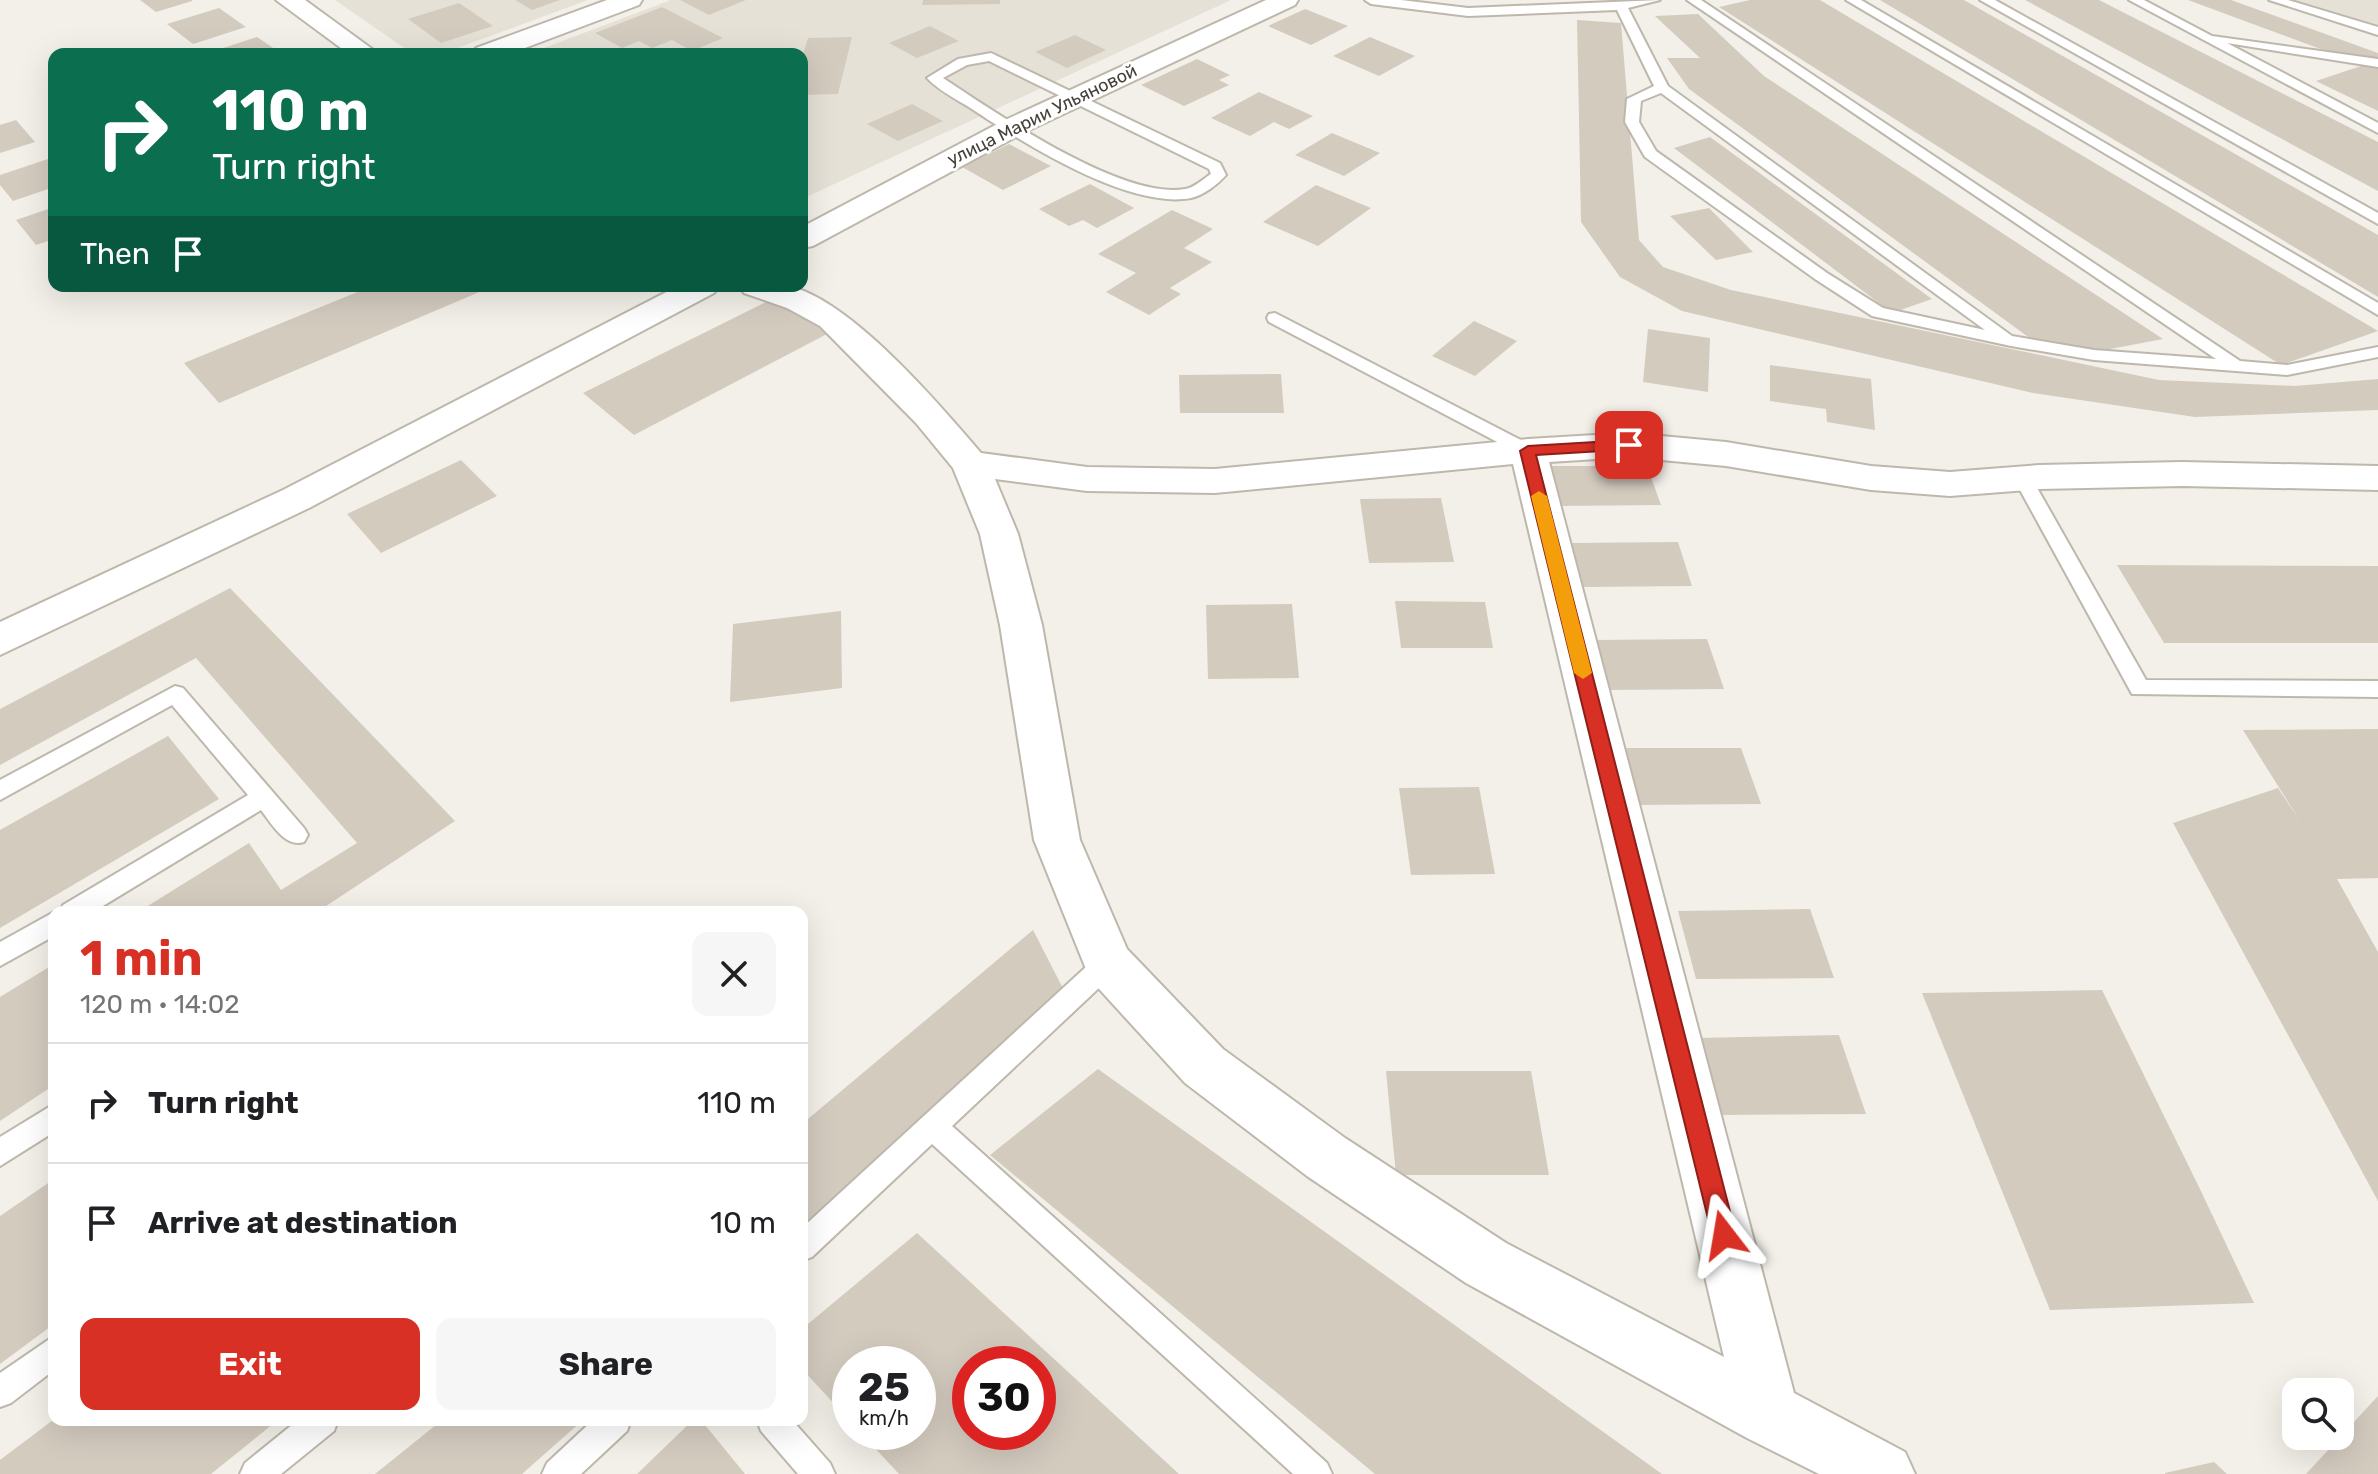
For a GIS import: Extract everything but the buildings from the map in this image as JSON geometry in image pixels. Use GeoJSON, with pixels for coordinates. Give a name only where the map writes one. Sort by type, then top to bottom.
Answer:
{"type":"FeatureCollection","features":[{"type":"Feature","properties":{"kind":"street"},"geometry":{"type":"LineString","coordinates":[[288,0],[357,48]]}},
{"type":"Feature","properties":{"kind":"street"},"geometry":{"type":"LineString","coordinates":[[501,48],[630,0]]}},
{"type":"Feature","properties":{"kind":"street","name":"улица Марии Ульяновой"},"geometry":{"type":"LineString","coordinates":[[808,236],[1013,127],[1286,0]]}},
{"type":"Feature","properties":{"kind":"street"},"geometry":{"type":"LineString","coordinates":[[0,640],[296,499],[692,292]]}},
{"type":"Feature","properties":{"kind":"street"},"geometry":{"type":"LineString","coordinates":[[773,292],[799,301],[832,319],[929,415],[970,464],[999,534],[1021,625],[1057,840],[1108,963],[1204,1066],[1326,1157],[1486,1263],[1883,1474]]}},
{"type":"Feature","properties":{"kind":"street"},"geometry":{"type":"LineString","coordinates":[[970,464],[1087,479],[1215,481],[1528,451],[1629,445],[1726,454],[1887,479],[1950,484],[2182,474],[2378,478]]}},
{"type":"Feature","properties":{"kind":"street"},"geometry":{"type":"LineString","coordinates":[[1528,451],[1769,1416]]}},
{"type":"Feature","properties":{"kind":"lane"},"geometry":{"type":"LineString","coordinates":[[1371,0],[1468,12],[1621,6],[1647,1]]}},
{"type":"Feature","properties":{"kind":"lane"},"geometry":{"type":"LineString","coordinates":[[1693,0],[2234,364]]}},
{"type":"Feature","properties":{"kind":"lane"},"geometry":{"type":"LineString","coordinates":[[1852,0],[2378,310]]}},
{"type":"Feature","properties":{"kind":"lane"},"geometry":{"type":"LineString","coordinates":[[1986,0],[2378,219]]}},
{"type":"Feature","properties":{"kind":"lane"},"geometry":{"type":"LineString","coordinates":[[2135,0],[2378,129]]}},
{"type":"Feature","properties":{"kind":"lane"},"geometry":{"type":"LineString","coordinates":[[2275,0],[2378,31]]}},
{"type":"Feature","properties":{"kind":"lane"},"geometry":{"type":"LineString","coordinates":[[1621,6],[1662,88],[2011,341]]}},
{"type":"Feature","properties":{"kind":"lane"},"geometry":{"type":"LineString","coordinates":[[2200,35],[2378,63]]}},
{"type":"Feature","properties":{"kind":"lane"},"geometry":{"type":"LineString","coordinates":[[991,57],[1215,166],[1219,175],[1189,194],[1146,192],[1094,172],[1013,127],[934,78],[963,62],[991,57]]}},
{"type":"Feature","properties":{"kind":"lane"},"geometry":{"type":"LineString","coordinates":[[1662,88],[1634,99],[1632,122],[1650,154],[1821,276],[1878,312],[2011,341],[2094,355],[2287,370],[2378,352]]}},
{"type":"Feature","properties":{"kind":"lane"},"geometry":{"type":"LineString","coordinates":[[1275,318],[1528,451]]}},
{"type":"Feature","properties":{"kind":"lane"},"geometry":{"type":"LineString","coordinates":[[2023,479],[2140,688],[2378,689]]}},
{"type":"Feature","properties":{"kind":"lane"},"geometry":{"type":"LineString","coordinates":[[0,791],[175,694],[296,835]]}},
{"type":"Feature","properties":{"kind":"lane"},"geometry":{"type":"LineString","coordinates":[[82,906],[264,797]]}},
{"type":"Feature","properties":{"kind":"lane"},"geometry":{"type":"LineString","coordinates":[[0,955],[48,927]]}},
{"type":"Feature","properties":{"kind":"lane"},"geometry":{"type":"LineString","coordinates":[[808,1241],[1108,963]]}},
{"type":"Feature","properties":{"kind":"lane"},"geometry":{"type":"LineString","coordinates":[[0,1153],[48,1121]]}},
{"type":"Feature","properties":{"kind":"lane"},"geometry":{"type":"LineString","coordinates":[[932,1126],[1316,1474]]}},
{"type":"Feature","properties":{"kind":"lane"},"geometry":{"type":"LineString","coordinates":[[0,1392],[48,1356]]}},
{"type":"Feature","properties":{"kind":"lane"},"geometry":{"type":"LineString","coordinates":[[256,1474],[316,1426]]}},
{"type":"Feature","properties":{"kind":"lane"},"geometry":{"type":"LineString","coordinates":[[558,1474],[610,1426]]}},
{"type":"Feature","properties":{"kind":"lane"},"geometry":{"type":"LineString","coordinates":[[777,1426],[819,1474]]}},
{"type":"Feature","properties":{"kind":"shaded area"},"geometry":{"type":"Polygon","coordinates":[[[335,0],[588,0],[457,48],[404,48],[335,0]]]}},
{"type":"Feature","properties":{"kind":"shaded area"},"geometry":{"type":"Polygon","coordinates":[[[671,0],[1231,0],[808,196],[808,48],[544,48],[671,0]]]}},
{"type":"Feature","properties":{"kind":"shaded area"},"geometry":{"type":"Polygon","coordinates":[[[2291,0],[2378,0],[2378,28],[2291,0]]]}},
{"type":"Feature","properties":{"kind":"slow traffic"},"geometry":{"type":"LineString","coordinates":[[1539,496],[1583,673]]}},
{"type":"Feature","properties":{"kind":"route"},"geometry":{"type":"LineString","coordinates":[[1629,445],[1528,451],[1724,1235]]}}]}
